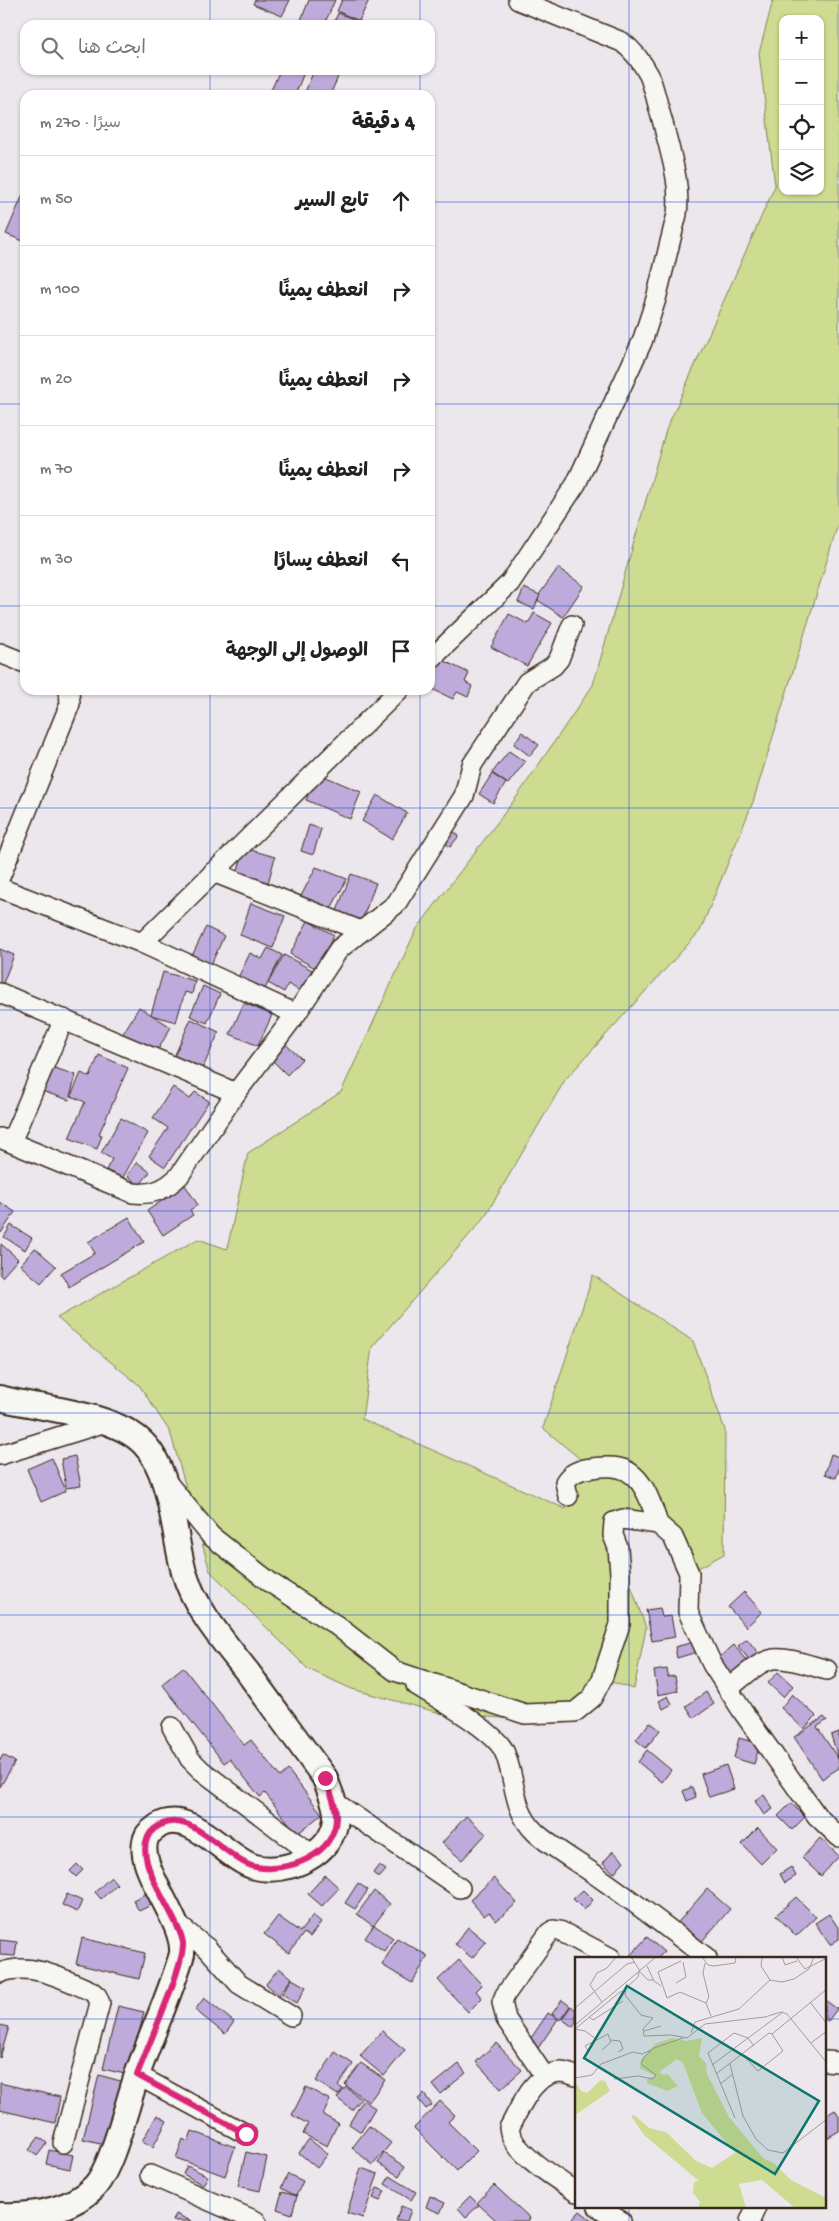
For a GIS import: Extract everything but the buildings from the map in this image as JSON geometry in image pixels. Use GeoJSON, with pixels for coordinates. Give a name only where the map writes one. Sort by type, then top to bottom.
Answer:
{"type":"FeatureCollection","features":[{"type":"Feature","properties":{"kind":"main road"},"geometry":{"type":"LineString","coordinates":[[0,1398],[106,1422],[127,1431],[143,1443],[163,1477],[179,1555],[192,1592],[214,1628],[325,1778],[333,1801],[336,1819],[329,1840],[314,1856],[291,1866],[256,1867],[239,1860],[218,1842],[189,1825],[174,1822],[164,1823],[147,1836],[145,1847],[146,1861],[177,1924],[183,1944],[182,1954],[137,2075],[105,2171],[93,2188],[62,2215],[0,2215]]}},
{"type":"Feature","properties":{"kind":"street"},"geometry":{"type":"LineString","coordinates":[[435,655],[510,583],[576,484],[642,342],[656,299],[678,207],[676,176],[654,89],[641,62],[631,49],[622,42],[518,0]]}},
{"type":"Feature","properties":{"kind":"street"},"geometry":{"type":"LineString","coordinates":[[64,1019],[6,1140],[132,1193],[152,1193],[170,1185],[179,1176],[236,1093],[296,1014],[340,949],[360,931],[396,904],[464,796],[472,765],[527,682],[553,666],[559,659],[572,625]]}},
{"type":"Feature","properties":{"kind":"street"},"geometry":{"type":"LineString","coordinates":[[0,653],[20,661]]}},
{"type":"Feature","properties":{"kind":"street"},"geometry":{"type":"LineString","coordinates":[[0,877],[70,704],[69,695]]}},
{"type":"Feature","properties":{"kind":"street"},"geometry":{"type":"LineString","coordinates":[[142,943],[394,695]]}},
{"type":"Feature","properties":{"kind":"street"},"geometry":{"type":"LineString","coordinates":[[213,872],[360,931]]}},
{"type":"Feature","properties":{"kind":"street"},"geometry":{"type":"LineString","coordinates":[[0,888],[142,943],[296,1014]]}},
{"type":"Feature","properties":{"kind":"street"},"geometry":{"type":"LineString","coordinates":[[0,993],[236,1093]]}},
{"type":"Feature","properties":{"kind":"street"},"geometry":{"type":"LineString","coordinates":[[0,1455],[106,1422]]}},
{"type":"Feature","properties":{"kind":"street"},"geometry":{"type":"LineString","coordinates":[[568,1496],[565,1482],[569,1475],[584,1469],[619,1468],[630,1474],[641,1484],[650,1501],[658,1524],[673,1537],[689,1573],[688,1612],[712,1664],[818,1816],[839,1837]]}},
{"type":"Feature","properties":{"kind":"street"},"geometry":{"type":"LineString","coordinates":[[163,1477],[211,1536],[270,1583],[336,1625],[395,1671],[489,1733],[500,1745],[504,1753],[514,1795],[522,1813],[535,1832],[627,1897],[706,1957]]}},
{"type":"Feature","properties":{"kind":"street"},"geometry":{"type":"LineString","coordinates":[[395,1671],[525,1714],[575,1712],[592,1698],[602,1679],[620,1624],[620,1573],[618,1548],[613,1535],[614,1522],[623,1519],[658,1524]]}},
{"type":"Feature","properties":{"kind":"street"},"geometry":{"type":"LineString","coordinates":[[728,1689],[758,1666],[772,1659],[781,1659],[827,1670]]}},
{"type":"Feature","properties":{"kind":"street"},"geometry":{"type":"LineString","coordinates":[[172,1727],[190,1759],[201,1770],[314,1856]]}},
{"type":"Feature","properties":{"kind":"street"},"geometry":{"type":"LineString","coordinates":[[333,1801],[460,1888]]}},
{"type":"Feature","properties":{"kind":"street"},"geometry":{"type":"LineString","coordinates":[[177,1924],[207,1948],[239,1984],[291,2016]]}},
{"type":"Feature","properties":{"kind":"street"},"geometry":{"type":"LineString","coordinates":[[545,2077],[506,2019],[502,2010],[502,2002],[505,1995],[549,1933],[554,1930],[560,1931],[609,1957]]}},
{"type":"Feature","properties":{"kind":"street"},"geometry":{"type":"LineString","coordinates":[[0,1973],[7,1970],[45,1971],[91,1991],[97,1996],[100,2003],[63,2143]]}},
{"type":"Feature","properties":{"kind":"street"},"geometry":{"type":"LineString","coordinates":[[826,2060],[839,2062]]}},
{"type":"Feature","properties":{"kind":"street"},"geometry":{"type":"LineString","coordinates":[[575,2076],[560,2072],[545,2077],[534,2084],[509,2128],[510,2136],[514,2142],[540,2167],[575,2191]]}},
{"type":"Feature","properties":{"kind":"street"},"geometry":{"type":"LineString","coordinates":[[137,2075],[246,2134]]}},
{"type":"Feature","properties":{"kind":"street"},"geometry":{"type":"LineString","coordinates":[[150,2175],[256,2221]]}},
{"type":"Feature","properties":{"kind":"street"},"geometry":{"type":"LineString","coordinates":[[750,2221],[756,2208]]}},
{"type":"Feature","properties":{"kind":"green space"},"geometry":{"type":"Polygon","coordinates":[[[773,0],[839,0],[839,521],[753,802],[700,931],[565,1080],[484,1218],[372,1347],[362,1419],[566,1509],[580,1459],[543,1428],[593,1275],[693,1341],[725,1430],[724,1554],[689,1573],[673,1537],[623,1519],[613,1535],[646,1628],[634,1689],[602,1679],[564,1723],[440,1713],[352,1689],[308,1669],[210,1571],[170,1432],[139,1385],[57,1318],[198,1239],[227,1249],[248,1153],[341,1092],[416,930],[518,795],[593,685],[666,430],[775,186],[759,53],[773,0]]]}},
{"type":"Feature","properties":{"kind":"route"},"geometry":{"type":"LineString","coordinates":[[246,2134],[137,2075],[177,1971],[183,1944],[177,1924],[146,1861],[145,1847],[147,1836],[164,1823],[174,1822],[189,1825],[218,1842],[239,1860],[256,1867],[291,1866],[314,1856],[329,1840],[336,1819],[335,1804],[325,1778]]}}]}
